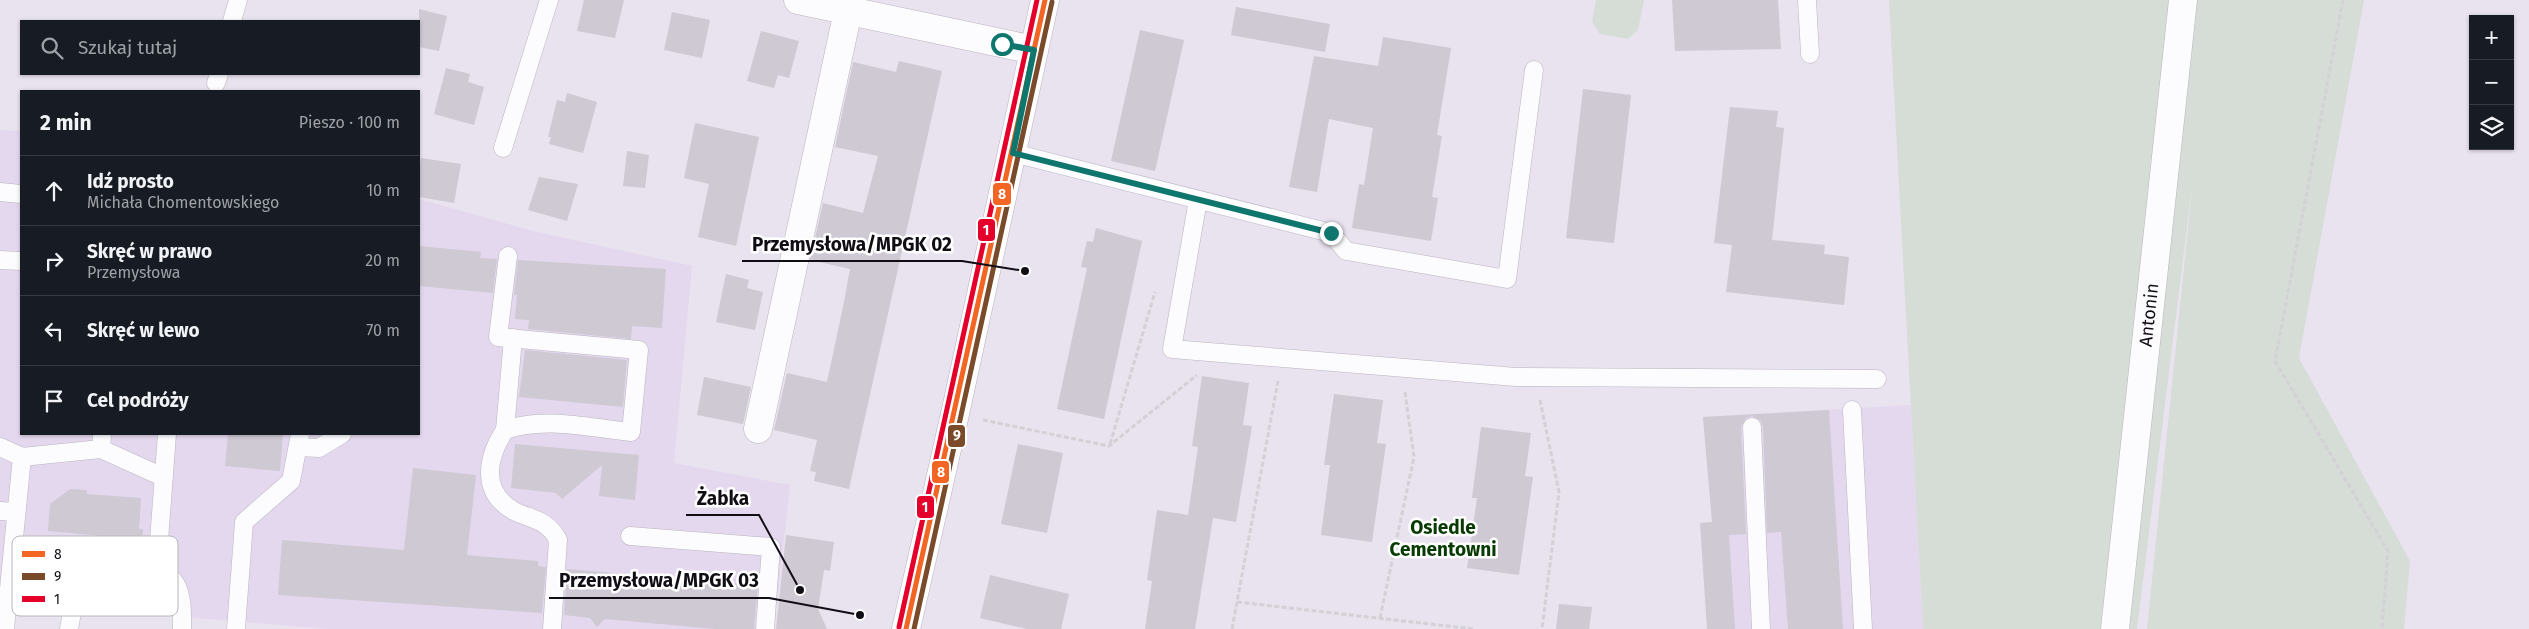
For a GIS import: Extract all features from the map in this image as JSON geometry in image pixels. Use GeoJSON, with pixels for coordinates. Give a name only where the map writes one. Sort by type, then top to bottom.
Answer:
{"type":"FeatureCollection","features":[{"type":"Feature","properties":{"kind":"street"},"geometry":{"type":"LineString","coordinates":[[798,0],[1034,50]]}},
{"type":"Feature","properties":{"kind":"street"},"geometry":{"type":"LineString","coordinates":[[906,629],[1013,153],[1045,0]]}},
{"type":"Feature","properties":{"kind":"street","name":"Antonin"},"geometry":{"type":"LineString","coordinates":[[2115,629],[2183,0]]}},
{"type":"Feature","properties":{"kind":"street"},"geometry":{"type":"LineString","coordinates":[[758,429],[848,11]]}},
{"type":"Feature","properties":{"kind":"lane"},"geometry":{"type":"LineString","coordinates":[[232,20],[238,0]]}},
{"type":"Feature","properties":{"kind":"lane"},"geometry":{"type":"LineString","coordinates":[[503,148],[549,0]]}},
{"type":"Feature","properties":{"kind":"lane"},"geometry":{"type":"LineString","coordinates":[[1807,0],[1810,54]]}},
{"type":"Feature","properties":{"kind":"lane"},"geometry":{"type":"LineString","coordinates":[[1013,153],[1331,233],[1346,252],[1507,279],[1534,70]]}},
{"type":"Feature","properties":{"kind":"lane"},"geometry":{"type":"LineString","coordinates":[[0,192],[20,194]]}},
{"type":"Feature","properties":{"kind":"lane"},"geometry":{"type":"LineString","coordinates":[[1198,200],[1172,349],[1516,377],[1877,379]]}},
{"type":"Feature","properties":{"kind":"lane"},"geometry":{"type":"LineString","coordinates":[[505,430],[523,424],[543,423],[631,432],[639,350],[498,337],[508,256]]}},
{"type":"Feature","properties":{"kind":"lane"},"geometry":{"type":"LineString","coordinates":[[0,260],[20,261]]}},
{"type":"Feature","properties":{"kind":"lane"},"geometry":{"type":"LineString","coordinates":[[513,338],[505,430],[491,457],[490,479],[498,500],[515,511],[536,518],[554,532],[558,540],[552,629]]}},
{"type":"Feature","properties":{"kind":"lane"},"geometry":{"type":"LineString","coordinates":[[1852,410],[1863,629]]}},
{"type":"Feature","properties":{"kind":"lane"},"geometry":{"type":"LineString","coordinates":[[1752,426],[1761,629]]}},
{"type":"Feature","properties":{"kind":"lane"},"geometry":{"type":"LineString","coordinates":[[159,536],[167,435]]}},
{"type":"Feature","properties":{"kind":"lane"},"geometry":{"type":"LineString","coordinates":[[236,629],[244,522],[292,481],[300,440],[319,448],[340,435]]}},
{"type":"Feature","properties":{"kind":"lane"},"geometry":{"type":"LineString","coordinates":[[0,447],[22,457],[101,441],[163,477]]}},
{"type":"Feature","properties":{"kind":"lane"},"geometry":{"type":"LineString","coordinates":[[5,629],[8,512],[22,457]]}},
{"type":"Feature","properties":{"kind":"lane"},"geometry":{"type":"LineString","coordinates":[[630,536],[771,547],[766,629]]}},
{"type":"Feature","properties":{"kind":"lane"},"geometry":{"type":"LineString","coordinates":[[178,591],[183,604],[182,629]]}},
{"type":"Feature","properties":{"kind":"lane"},"geometry":{"type":"LineString","coordinates":[[69,629],[71,616]]}},
{"type":"Feature","properties":{"kind":"path"},"geometry":{"type":"LineString","coordinates":[[2343,0],[2275,362],[2388,551],[2382,629]]}},
{"type":"Feature","properties":{"kind":"path"},"geometry":{"type":"LineString","coordinates":[[1109,446],[1157,288]]}},
{"type":"Feature","properties":{"kind":"path"},"geometry":{"type":"LineString","coordinates":[[1109,446],[1199,373]]}},
{"type":"Feature","properties":{"kind":"path"},"geometry":{"type":"LineString","coordinates":[[1268,379],[1288,380]]}},
{"type":"Feature","properties":{"kind":"path"},"geometry":{"type":"LineString","coordinates":[[1232,629],[1278,380]]}},
{"type":"Feature","properties":{"kind":"path"},"geometry":{"type":"LineString","coordinates":[[1380,618],[1414,457],[1404,389],[1414,390]]}},
{"type":"Feature","properties":{"kind":"path"},"geometry":{"type":"LineString","coordinates":[[1530,398],[1540,399],[1559,492],[1542,629]]}},
{"type":"Feature","properties":{"kind":"path"},"geometry":{"type":"LineString","coordinates":[[955,414],[1109,446]]}},
{"type":"Feature","properties":{"kind":"path"},"geometry":{"type":"LineString","coordinates":[[1237,602],[1474,629]]}},
{"type":"Feature","properties":{"kind":"shaded area"},"geometry":{"type":"Polygon","coordinates":[[[1596,0],[1644,0],[1638,30],[1628,39],[1600,34],[1592,22],[1596,0]]]}},
{"type":"Feature","properties":{"kind":"shaded area"},"geometry":{"type":"Polygon","coordinates":[[[1889,0],[2364,0],[2299,358],[2410,561],[2404,629],[2147,629],[2193,179],[2137,629],[1923,629],[1889,0]]]}},
{"type":"Feature","properties":{"kind":"shaded area"},"geometry":{"type":"Polygon","coordinates":[[[0,130],[20,131],[20,435],[420,435],[420,199],[533,231],[692,266],[674,463],[790,485],[774,629],[329,629],[171,616],[178,616],[178,536],[12,536],[12,603],[0,602],[0,130]]]}},
{"type":"Feature","properties":{"kind":"shaded area"},"geometry":{"type":"Polygon","coordinates":[[[1911,405],[1923,629],[1707,629],[1712,522],[1703,417],[1911,405]]]}},
{"type":"Feature","properties":{"kind":"building"},"geometry":{"type":"Polygon","coordinates":[[[584,0],[624,0],[615,38],[577,31],[584,0]]]}},
{"type":"Feature","properties":{"kind":"building"},"geometry":{"type":"Polygon","coordinates":[[[1672,0],[1778,0],[1781,49],[1675,51],[1672,0]]]}},
{"type":"Feature","properties":{"kind":"building"},"geometry":{"type":"Polygon","coordinates":[[[1236,7],[1330,24],[1325,52],[1231,35],[1236,7]]]}},
{"type":"Feature","properties":{"kind":"building"},"geometry":{"type":"Polygon","coordinates":[[[419,9],[447,16],[439,51],[420,47],[419,9]]]}},
{"type":"Feature","properties":{"kind":"building"},"geometry":{"type":"Polygon","coordinates":[[[672,12],[710,20],[702,58],[664,50],[672,12]]]}},
{"type":"Feature","properties":{"kind":"building"},"geometry":{"type":"Polygon","coordinates":[[[1140,30],[1184,40],[1155,171],[1111,161],[1140,30]]]}},
{"type":"Feature","properties":{"kind":"building"},"geometry":{"type":"Polygon","coordinates":[[[761,31],[799,41],[789,78],[778,75],[774,88],[747,81],[761,31]]]}},
{"type":"Feature","properties":{"kind":"building"},"geometry":{"type":"Polygon","coordinates":[[[1383,37],[1451,48],[1437,135],[1442,136],[1432,197],[1438,198],[1431,241],[1352,228],[1359,184],[1364,185],[1373,128],[1329,119],[1317,192],[1289,187],[1314,56],[1378,66],[1383,37]]]}},
{"type":"Feature","properties":{"kind":"building"},"geometry":{"type":"Polygon","coordinates":[[[899,61],[942,71],[849,489],[814,481],[816,472],[810,471],[817,440],[774,430],[787,373],[827,382],[850,269],[810,260],[823,203],[863,213],[878,156],[835,147],[853,62],[896,72],[899,61]]]}},
{"type":"Feature","properties":{"kind":"building"},"geometry":{"type":"Polygon","coordinates":[[[446,68],[470,74],[468,82],[484,87],[474,125],[434,114],[446,68]]]}},
{"type":"Feature","properties":{"kind":"building"},"geometry":{"type":"Polygon","coordinates":[[[1583,89],[1631,95],[1614,243],[1566,238],[1583,89]]]}},
{"type":"Feature","properties":{"kind":"building"},"geometry":{"type":"Polygon","coordinates":[[[567,93],[597,102],[583,153],[549,144],[551,137],[548,137],[557,100],[565,102],[567,93]]]}},
{"type":"Feature","properties":{"kind":"building"},"geometry":{"type":"Polygon","coordinates":[[[1730,107],[1778,111],[1776,127],[1784,128],[1772,240],[1825,245],[1824,254],[1849,257],[1844,305],[1726,292],[1732,245],[1714,243],[1730,107]]]}},
{"type":"Feature","properties":{"kind":"building"},"geometry":{"type":"Polygon","coordinates":[[[695,123],[759,137],[736,246],[698,237],[709,184],[684,178],[695,123]]]}},
{"type":"Feature","properties":{"kind":"building"},"geometry":{"type":"Polygon","coordinates":[[[627,151],[649,155],[645,188],[623,186],[627,151]]]}},
{"type":"Feature","properties":{"kind":"building"},"geometry":{"type":"Polygon","coordinates":[[[421,158],[461,164],[454,203],[420,197],[421,158]]]}},
{"type":"Feature","properties":{"kind":"building"},"geometry":{"type":"Polygon","coordinates":[[[539,177],[578,184],[567,221],[528,210],[539,177]]]}},
{"type":"Feature","properties":{"kind":"building"},"geometry":{"type":"Polygon","coordinates":[[[1096,228],[1142,241],[1104,419],[1057,409],[1087,268],[1081,267],[1087,241],[1093,242],[1096,228]]]}},
{"type":"Feature","properties":{"kind":"building"},"geometry":{"type":"Polygon","coordinates":[[[420,246],[481,252],[480,258],[497,259],[493,293],[420,286],[420,246]]]}},
{"type":"Feature","properties":{"kind":"building"},"geometry":{"type":"Polygon","coordinates":[[[518,260],[666,269],[662,328],[632,326],[631,339],[528,329],[529,320],[515,319],[517,295],[514,295],[518,260]]]}},
{"type":"Feature","properties":{"kind":"building"},"geometry":{"type":"Polygon","coordinates":[[[726,274],[749,280],[747,288],[763,292],[755,330],[716,322],[726,274]]]}},
{"type":"Feature","properties":{"kind":"building"},"geometry":{"type":"Polygon","coordinates":[[[525,350],[627,360],[623,407],[519,397],[525,350]]]}},
{"type":"Feature","properties":{"kind":"building"},"geometry":{"type":"Polygon","coordinates":[[[1202,376],[1249,383],[1243,425],[1252,426],[1236,522],[1213,518],[1195,629],[1145,629],[1152,581],[1147,580],[1157,510],[1188,515],[1198,447],[1192,446],[1202,376]]]}},
{"type":"Feature","properties":{"kind":"building"},"geometry":{"type":"Polygon","coordinates":[[[704,377],[751,387],[743,424],[697,415],[704,377]]]}},
{"type":"Feature","properties":{"kind":"building"},"geometry":{"type":"Polygon","coordinates":[[[1334,394],[1383,400],[1377,443],[1386,444],[1372,542],[1321,535],[1330,465],[1324,465],[1334,394]]]}},
{"type":"Feature","properties":{"kind":"building"},"geometry":{"type":"Polygon","coordinates":[[[1829,410],[1843,629],[1788,629],[1781,532],[1767,533],[1763,427],[1761,421],[1752,416],[1746,418],[1741,427],[1746,534],[1729,535],[1735,629],[1707,629],[1700,523],[1712,522],[1703,417],[1829,410]]]}},
{"type":"Feature","properties":{"kind":"building"},"geometry":{"type":"Polygon","coordinates":[[[1481,427],[1531,433],[1525,476],[1533,477],[1519,575],[1467,568],[1477,498],[1472,498],[1481,427]]]}},
{"type":"Feature","properties":{"kind":"building"},"geometry":{"type":"Polygon","coordinates":[[[228,435],[283,435],[280,471],[225,466],[228,435]]]}},
{"type":"Feature","properties":{"kind":"building"},"geometry":{"type":"Polygon","coordinates":[[[515,444],[639,455],[635,500],[599,496],[602,465],[562,499],[556,493],[511,488],[515,444]]]}},
{"type":"Feature","properties":{"kind":"building"},"geometry":{"type":"Polygon","coordinates":[[[1018,444],[1063,453],[1047,533],[1001,524],[1018,444]]]}},
{"type":"Feature","properties":{"kind":"building"},"geometry":{"type":"Polygon","coordinates":[[[413,468],[476,475],[467,555],[538,561],[538,566],[546,567],[542,613],[278,595],[282,540],[404,550],[413,468]]]}},
{"type":"Feature","properties":{"kind":"building"},"geometry":{"type":"Polygon","coordinates":[[[70,489],[87,490],[87,494],[141,498],[139,529],[143,529],[142,536],[102,536],[48,531],[50,504],[70,489]]]}},
{"type":"Feature","properties":{"kind":"building"},"geometry":{"type":"Polygon","coordinates":[[[786,535],[834,542],[830,571],[824,570],[818,609],[827,629],[776,629],[786,535]]]}},
{"type":"Feature","properties":{"kind":"building"},"geometry":{"type":"Polygon","coordinates":[[[567,569],[758,585],[754,629],[715,629],[605,619],[597,627],[590,618],[564,615],[567,569]]]}},
{"type":"Feature","properties":{"kind":"building"},"geometry":{"type":"Polygon","coordinates":[[[990,575],[1069,594],[1061,629],[1027,629],[980,618],[990,575]]]}},
{"type":"Feature","properties":{"kind":"building"},"geometry":{"type":"Polygon","coordinates":[[[1559,604],[1592,607],[1589,629],[1556,629],[1559,604]]]}},
{"type":"Feature","properties":{"kind":"transit line","name":"1"},"geometry":{"type":"LineString","coordinates":[[899,627],[1037,0]]}},
{"type":"Feature","properties":{"kind":"transit line","name":"8"},"geometry":{"type":"LineString","coordinates":[[906,629],[1045,0]]}},
{"type":"Feature","properties":{"kind":"transit line","name":"9"},"geometry":{"type":"LineString","coordinates":[[914,629],[1052,2]]}},
{"type":"Feature","properties":{"kind":"place","name":"Przemysłowa/MPGK 02"},"geometry":{"type":"Point","coordinates":[1025,271]}},
{"type":"Feature","properties":{"kind":"place","name":"Żabka"},"geometry":{"type":"Point","coordinates":[800,590]}},
{"type":"Feature","properties":{"kind":"place","name":"Przemysłowa/MPGK 03"},"geometry":{"type":"Point","coordinates":[860,615]}},
{"type":"Feature","properties":{"kind":"district","name":"Osiedle Cementowni"},"geometry":{"type":"Point","coordinates":[1443,538]}},
{"type":"Feature","properties":{"kind":"route"},"geometry":{"type":"LineString","coordinates":[[1002,44],[1034,50],[1013,153],[1331,233]]}}]}
